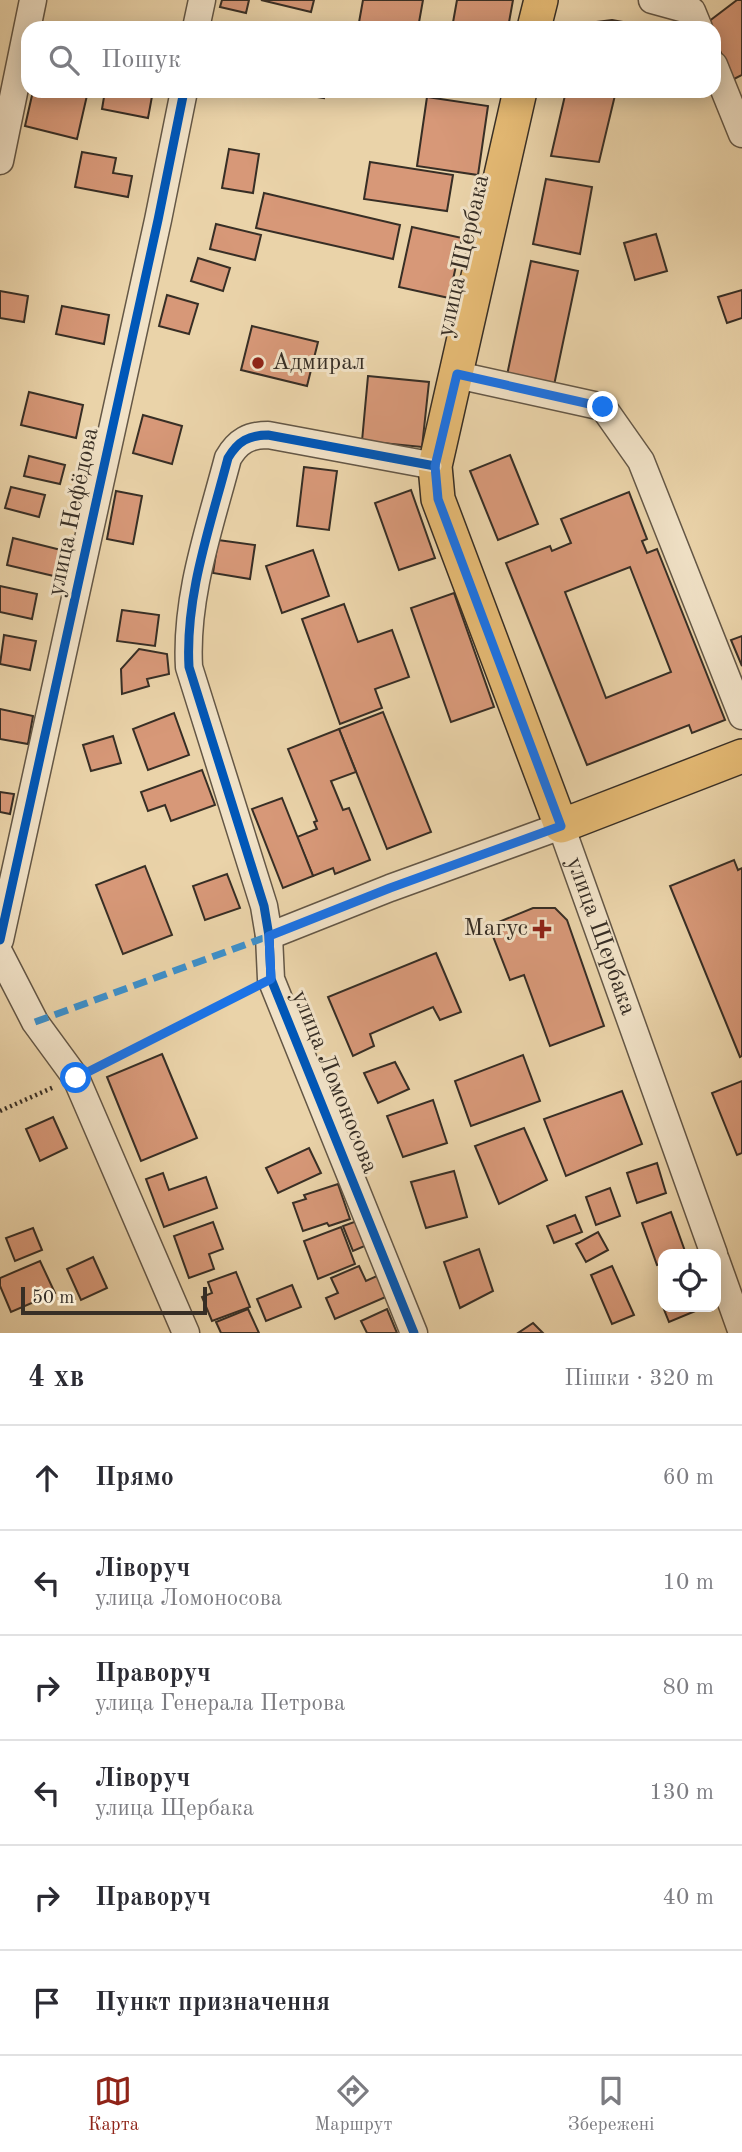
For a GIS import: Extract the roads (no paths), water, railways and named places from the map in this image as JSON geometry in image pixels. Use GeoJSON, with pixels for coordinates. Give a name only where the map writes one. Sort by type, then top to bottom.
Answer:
{"type":"FeatureCollection","features":[{"type":"Feature","properties":{"kind":"main road"},"geometry":{"type":"LineString","coordinates":[[536,21],[541,0]]}},
{"type":"Feature","properties":{"kind":"main road","name":"улица Щербака"},"geometry":{"type":"LineString","coordinates":[[518,98],[435,466],[438,499],[561,826]]}},
{"type":"Feature","properties":{"kind":"main road"},"geometry":{"type":"LineString","coordinates":[[561,826],[742,756]]}},
{"type":"Feature","properties":{"kind":"street"},"geometry":{"type":"LineString","coordinates":[[29,21],[33,0]]}},
{"type":"Feature","properties":{"kind":"street"},"geometry":{"type":"LineString","coordinates":[[198,21],[202,0]]}},
{"type":"Feature","properties":{"kind":"street"},"geometry":{"type":"LineString","coordinates":[[652,0],[695,20]]}},
{"type":"Feature","properties":{"kind":"street"},"geometry":{"type":"LineString","coordinates":[[0,161],[21,59]]}},
{"type":"Feature","properties":{"kind":"street"},"geometry":{"type":"LineString","coordinates":[[721,82],[742,134]]}},
{"type":"Feature","properties":{"kind":"street","name":"улица Нефёдова"},"geometry":{"type":"LineString","coordinates":[[0,940],[183,98]]}},
{"type":"Feature","properties":{"kind":"street"},"geometry":{"type":"LineString","coordinates":[[457,374],[603,407],[641,460],[742,716]]}},
{"type":"Feature","properties":{"kind":"street","name":"улица Ломоносова"},"geometry":{"type":"LineString","coordinates":[[414,1333],[271,979],[269,936],[264,906],[189,667],[187,637],[192,596],[228,458],[244,439],[268,435],[435,466]]}},
{"type":"Feature","properties":{"kind":"street"},"geometry":{"type":"LineString","coordinates":[[269,936],[390,888],[561,826]]}},
{"type":"Feature","properties":{"kind":"street","name":"улица Щербака"},"geometry":{"type":"LineString","coordinates":[[561,826],[712,1249]]}},
{"type":"Feature","properties":{"kind":"street"},"geometry":{"type":"LineString","coordinates":[[0,954],[35,1022],[76,1078],[186,1333]]}},
{"type":"Feature","properties":{"kind":"street"},"geometry":{"type":"LineString","coordinates":[[721,1274],[742,1333]]}},
{"type":"Feature","properties":{"kind":"place","name":"Адмирал"},"geometry":{"type":"Point","coordinates":[258,363]}},
{"type":"Feature","properties":{"kind":"place","name":"Магус"},"geometry":{"type":"Point","coordinates":[542,929]}}]}
